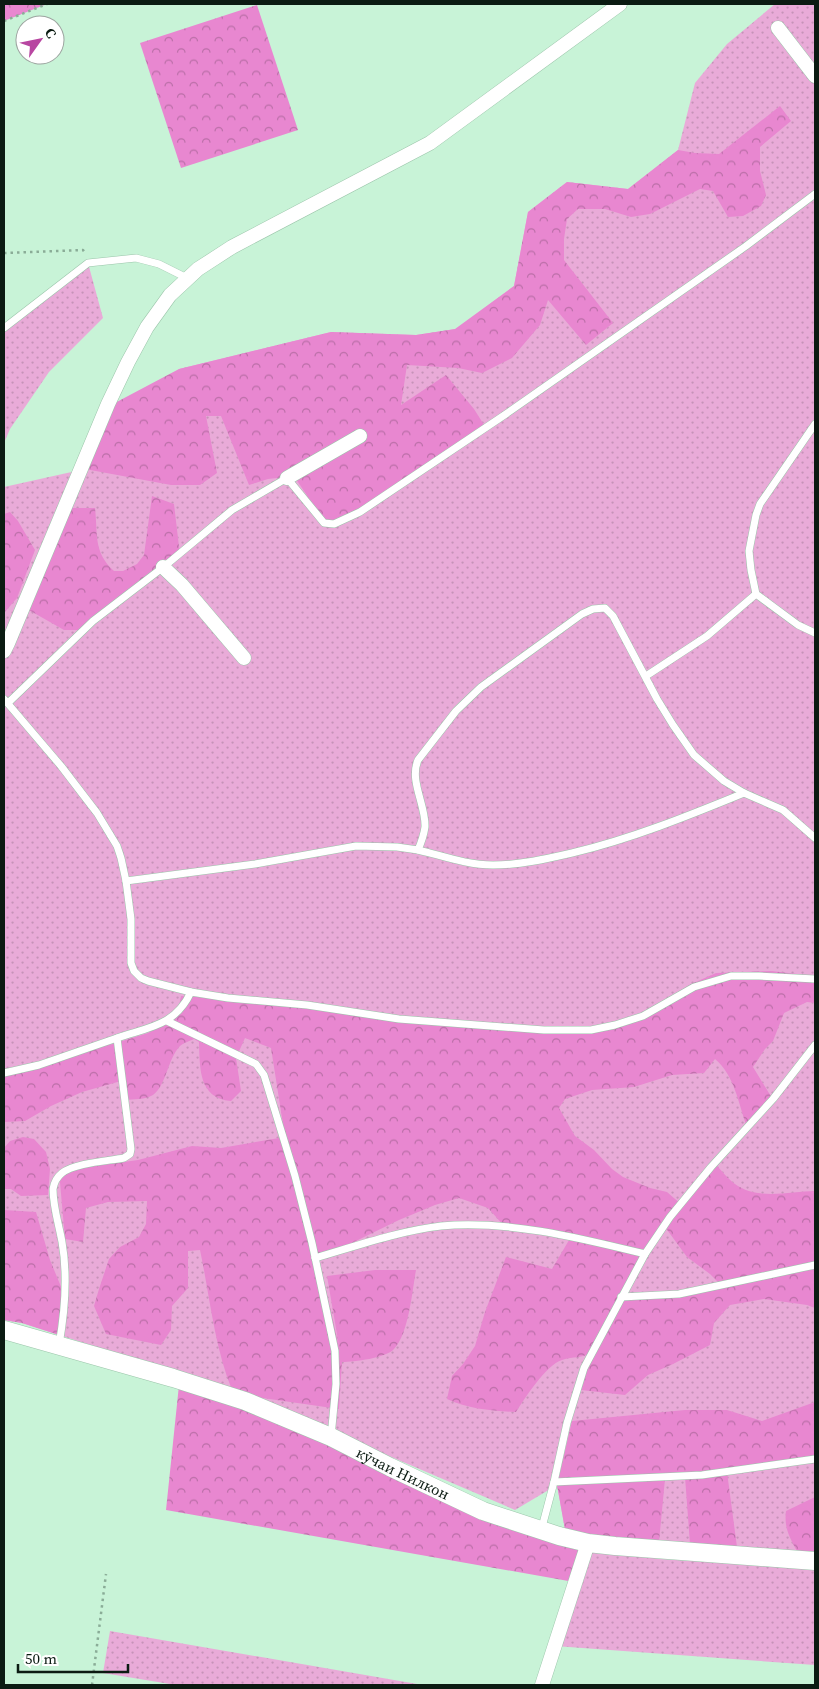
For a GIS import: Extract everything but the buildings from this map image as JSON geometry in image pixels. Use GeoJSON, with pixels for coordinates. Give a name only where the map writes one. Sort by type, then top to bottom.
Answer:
{"type":"FeatureCollection","features":[{"type":"Feature","properties":{"kind":"street"},"geometry":{"type":"LineString","coordinates":[[4,650],[108,404],[128,362],[148,327],[170,295],[198,269],[232,247],[430,143],[620,4]]}},
{"type":"Feature","properties":{"kind":"street"},"geometry":{"type":"LineString","coordinates":[[778,28],[815,76]]}},
{"type":"Feature","properties":{"kind":"street"},"geometry":{"type":"LineString","coordinates":[[287,478],[360,436]]}},
{"type":"Feature","properties":{"kind":"street"},"geometry":{"type":"LineString","coordinates":[[163,566],[182,585],[244,658]]}},
{"type":"Feature","properties":{"kind":"street","name":"кӯчаи Нилкон"},"geometry":{"type":"LineString","coordinates":[[4,1330],[173,1378],[245,1401],[331,1437],[484,1511],[541,1531],[588,1543],[652,1550],[815,1562]]}},
{"type":"Feature","properties":{"kind":"street"},"geometry":{"type":"LineString","coordinates":[[542,1685],[588,1543]]}},
{"type":"Feature","properties":{"kind":"lane"},"geometry":{"type":"LineString","coordinates":[[815,194],[746,246],[506,414],[360,512],[334,524],[327,524],[320,519],[287,478],[232,510],[93,620],[6,701],[61,766],[107,828],[117,846],[126,881],[131,919],[131,963],[134,971],[141,978],[148,981],[191,992],[228,998],[307,1005],[399,1019],[544,1030],[592,1030],[643,1016],[694,987],[731,976],[815,980]]}},
{"type":"Feature","properties":{"kind":"lane"},"geometry":{"type":"LineString","coordinates":[[4,328],[88,263],[136,258],[159,264],[187,278]]}},
{"type":"Feature","properties":{"kind":"lane"},"geometry":{"type":"LineString","coordinates":[[815,424],[760,504],[749,551],[756,594],[798,625],[815,633]]}},
{"type":"Feature","properties":{"kind":"lane"},"geometry":{"type":"LineString","coordinates":[[806,436],[815,438]]}},
{"type":"Feature","properties":{"kind":"lane"},"geometry":{"type":"LineString","coordinates":[[646,676],[707,636],[756,594]]}},
{"type":"Feature","properties":{"kind":"lane"},"geometry":{"type":"LineString","coordinates":[[418,850],[425,827],[416,778],[417,764],[456,711],[488,682],[582,614],[598,608],[604,608],[613,616],[657,699],[694,755],[724,781],[744,793],[783,810],[815,838]]}},
{"type":"Feature","properties":{"kind":"lane"},"geometry":{"type":"LineString","coordinates":[[126,881],[254,864],[356,846],[397,847],[477,863],[501,864],[540,860],[605,845],[706,809],[744,793]]}},
{"type":"Feature","properties":{"kind":"lane"},"geometry":{"type":"LineString","coordinates":[[4,1072],[39,1065],[167,1021],[185,1005],[191,992]]}},
{"type":"Feature","properties":{"kind":"lane"},"geometry":{"type":"LineString","coordinates":[[167,1021],[256,1064],[261,1071],[278,1116],[295,1176],[337,1362],[331,1437]]}},
{"type":"Feature","properties":{"kind":"lane"},"geometry":{"type":"LineString","coordinates":[[59,1345],[65,1297],[65,1274],[53,1186],[56,1180],[69,1168],[124,1158],[130,1154],[131,1149],[117,1038]]}},
{"type":"Feature","properties":{"kind":"lane"},"geometry":{"type":"LineString","coordinates":[[541,1531],[567,1423],[584,1368],[645,1254],[670,1217],[710,1167],[772,1098],[815,1045]]}},
{"type":"Feature","properties":{"kind":"lane"},"geometry":{"type":"LineString","coordinates":[[315,1258],[426,1228],[443,1226],[483,1226],[536,1230],[583,1238],[645,1254]]}},
{"type":"Feature","properties":{"kind":"lane"},"geometry":{"type":"LineString","coordinates":[[621,1297],[678,1294],[815,1265]]}},
{"type":"Feature","properties":{"kind":"lane"},"geometry":{"type":"LineString","coordinates":[[554,1482],[702,1475],[815,1459]]}},
{"type":"Feature","properties":{"kind":"path"},"geometry":{"type":"LineString","coordinates":[[4,21],[47,4]]}},
{"type":"Feature","properties":{"kind":"path"},"geometry":{"type":"LineString","coordinates":[[4,253],[83,250],[87,256],[88,263]]}},
{"type":"Feature","properties":{"kind":"path"},"geometry":{"type":"LineString","coordinates":[[92,1685],[106,1574]]}},
{"type":"Feature","properties":{"kind":"shaded area"},"geometry":{"type":"Polygon","coordinates":[[[775,4],[815,4],[815,1552],[566,1535],[557,1485],[515,1510],[249,1396],[22,1323],[4,1320],[4,487],[85,469],[179,369],[331,332],[416,335],[456,329],[514,286],[528,212],[567,182],[628,189],[678,150],[695,83],[727,44],[775,4]]]}},
{"type":"Feature","properties":{"kind":"shaded area"},"geometry":{"type":"Polygon","coordinates":[[[88,263],[103,318],[49,372],[10,429],[4,443],[4,328],[88,263]]]}},
{"type":"Feature","properties":{"kind":"shaded area"},"geometry":{"type":"Polygon","coordinates":[[[587,1546],[614,1549],[659,1559],[815,1568],[815,1665],[555,1646],[587,1546]]]}},
{"type":"Feature","properties":{"kind":"shaded area"},"geometry":{"type":"Polygon","coordinates":[[[110,1631],[423,1685],[176,1685],[103,1673],[110,1631]]]}},
{"type":"Feature","properties":{"kind":"green space"},"geometry":{"type":"Polygon","coordinates":[[[4,4],[47,4],[15,15],[4,21],[4,4]]]}},
{"type":"Feature","properties":{"kind":"green space"},"geometry":{"type":"Polygon","coordinates":[[[257,5],[298,130],[181,168],[140,43],[257,5]]]}},
{"type":"Feature","properties":{"kind":"green space"},"geometry":{"type":"Polygon","coordinates":[[[780,106],[791,121],[760,147],[760,171],[766,195],[761,206],[743,216],[728,217],[713,191],[700,189],[650,214],[631,217],[605,209],[578,209],[567,219],[564,239],[564,260],[613,323],[586,345],[548,300],[540,325],[512,358],[482,373],[458,368],[407,365],[401,405],[446,375],[474,409],[486,428],[356,516],[328,527],[294,476],[268,479],[249,485],[221,416],[206,416],[217,473],[200,485],[171,485],[85,469],[111,405],[179,369],[331,332],[416,335],[455,329],[514,286],[528,212],[567,182],[628,189],[678,150],[719,154],[780,106]]]}},
{"type":"Feature","properties":{"kind":"green space"},"geometry":{"type":"Polygon","coordinates":[[[152,496],[174,504],[180,555],[85,630],[64,630],[27,609],[69,508],[95,508],[98,542],[103,557],[114,571],[123,571],[137,564],[144,555],[152,496]]]}},
{"type":"Feature","properties":{"kind":"green space"},"geometry":{"type":"Polygon","coordinates":[[[10,512],[18,521],[35,550],[17,598],[4,613],[4,514],[10,512]]]}},
{"type":"Feature","properties":{"kind":"green space"},"geometry":{"type":"Polygon","coordinates":[[[771,971],[815,976],[815,1003],[807,1002],[784,1013],[773,1041],[753,1067],[772,1098],[747,1127],[732,1082],[715,1059],[704,1073],[672,1075],[634,1087],[592,1090],[565,1099],[559,1108],[575,1136],[594,1150],[612,1169],[623,1177],[650,1188],[667,1192],[682,1205],[716,1165],[735,1184],[754,1192],[774,1194],[815,1191],[815,1308],[807,1305],[764,1299],[730,1305],[714,1323],[710,1345],[648,1375],[625,1395],[581,1390],[592,1352],[584,1356],[562,1360],[549,1368],[516,1412],[481,1409],[447,1399],[452,1376],[475,1346],[485,1312],[506,1257],[552,1269],[572,1235],[505,1227],[488,1208],[459,1198],[435,1205],[399,1220],[319,1259],[339,1346],[327,1276],[375,1270],[416,1270],[406,1323],[399,1342],[394,1349],[377,1357],[342,1362],[339,1409],[249,1396],[232,1390],[221,1356],[200,1250],[188,1251],[188,1288],[172,1306],[171,1330],[161,1345],[106,1334],[94,1306],[99,1289],[109,1259],[120,1247],[139,1237],[146,1224],[147,1201],[108,1202],[86,1208],[83,1242],[65,1239],[59,1171],[138,1160],[192,1146],[221,1148],[285,1137],[271,1048],[245,1038],[236,1058],[241,1091],[231,1101],[220,1099],[207,1088],[201,1071],[199,1042],[194,1039],[181,1045],[176,1051],[161,1085],[150,1097],[125,1100],[121,1081],[82,1092],[51,1106],[25,1121],[4,1122],[4,1070],[35,1065],[81,1049],[113,1044],[148,1033],[177,1015],[181,996],[289,1003],[395,1020],[595,1031],[638,1017],[689,985],[716,973],[771,971]],[[665,1227],[623,1295],[681,1291],[719,1283],[687,1257],[665,1227]]]}},
{"type":"Feature","properties":{"kind":"green space"},"geometry":{"type":"Polygon","coordinates":[[[23,1137],[34,1139],[46,1152],[50,1169],[48,1195],[21,1196],[11,1189],[4,1189],[4,1148],[10,1141],[23,1137]]]}},
{"type":"Feature","properties":{"kind":"green space"},"geometry":{"type":"Polygon","coordinates":[[[4,1210],[36,1212],[50,1260],[64,1294],[59,1335],[22,1323],[4,1320],[4,1210]]]}},
{"type":"Feature","properties":{"kind":"green space"},"geometry":{"type":"Polygon","coordinates":[[[179,1385],[288,1423],[587,1546],[574,1582],[166,1510],[179,1385]]]}},
{"type":"Feature","properties":{"kind":"green space"},"geometry":{"type":"Polygon","coordinates":[[[815,1402],[815,1455],[727,1472],[737,1547],[690,1544],[685,1477],[665,1479],[659,1542],[566,1535],[557,1485],[572,1421],[685,1410],[727,1410],[762,1421],[815,1402]]]}},
{"type":"Feature","properties":{"kind":"green space"},"geometry":{"type":"Polygon","coordinates":[[[815,1497],[815,1552],[797,1551],[788,1532],[786,1511],[815,1497]]]}}]}
